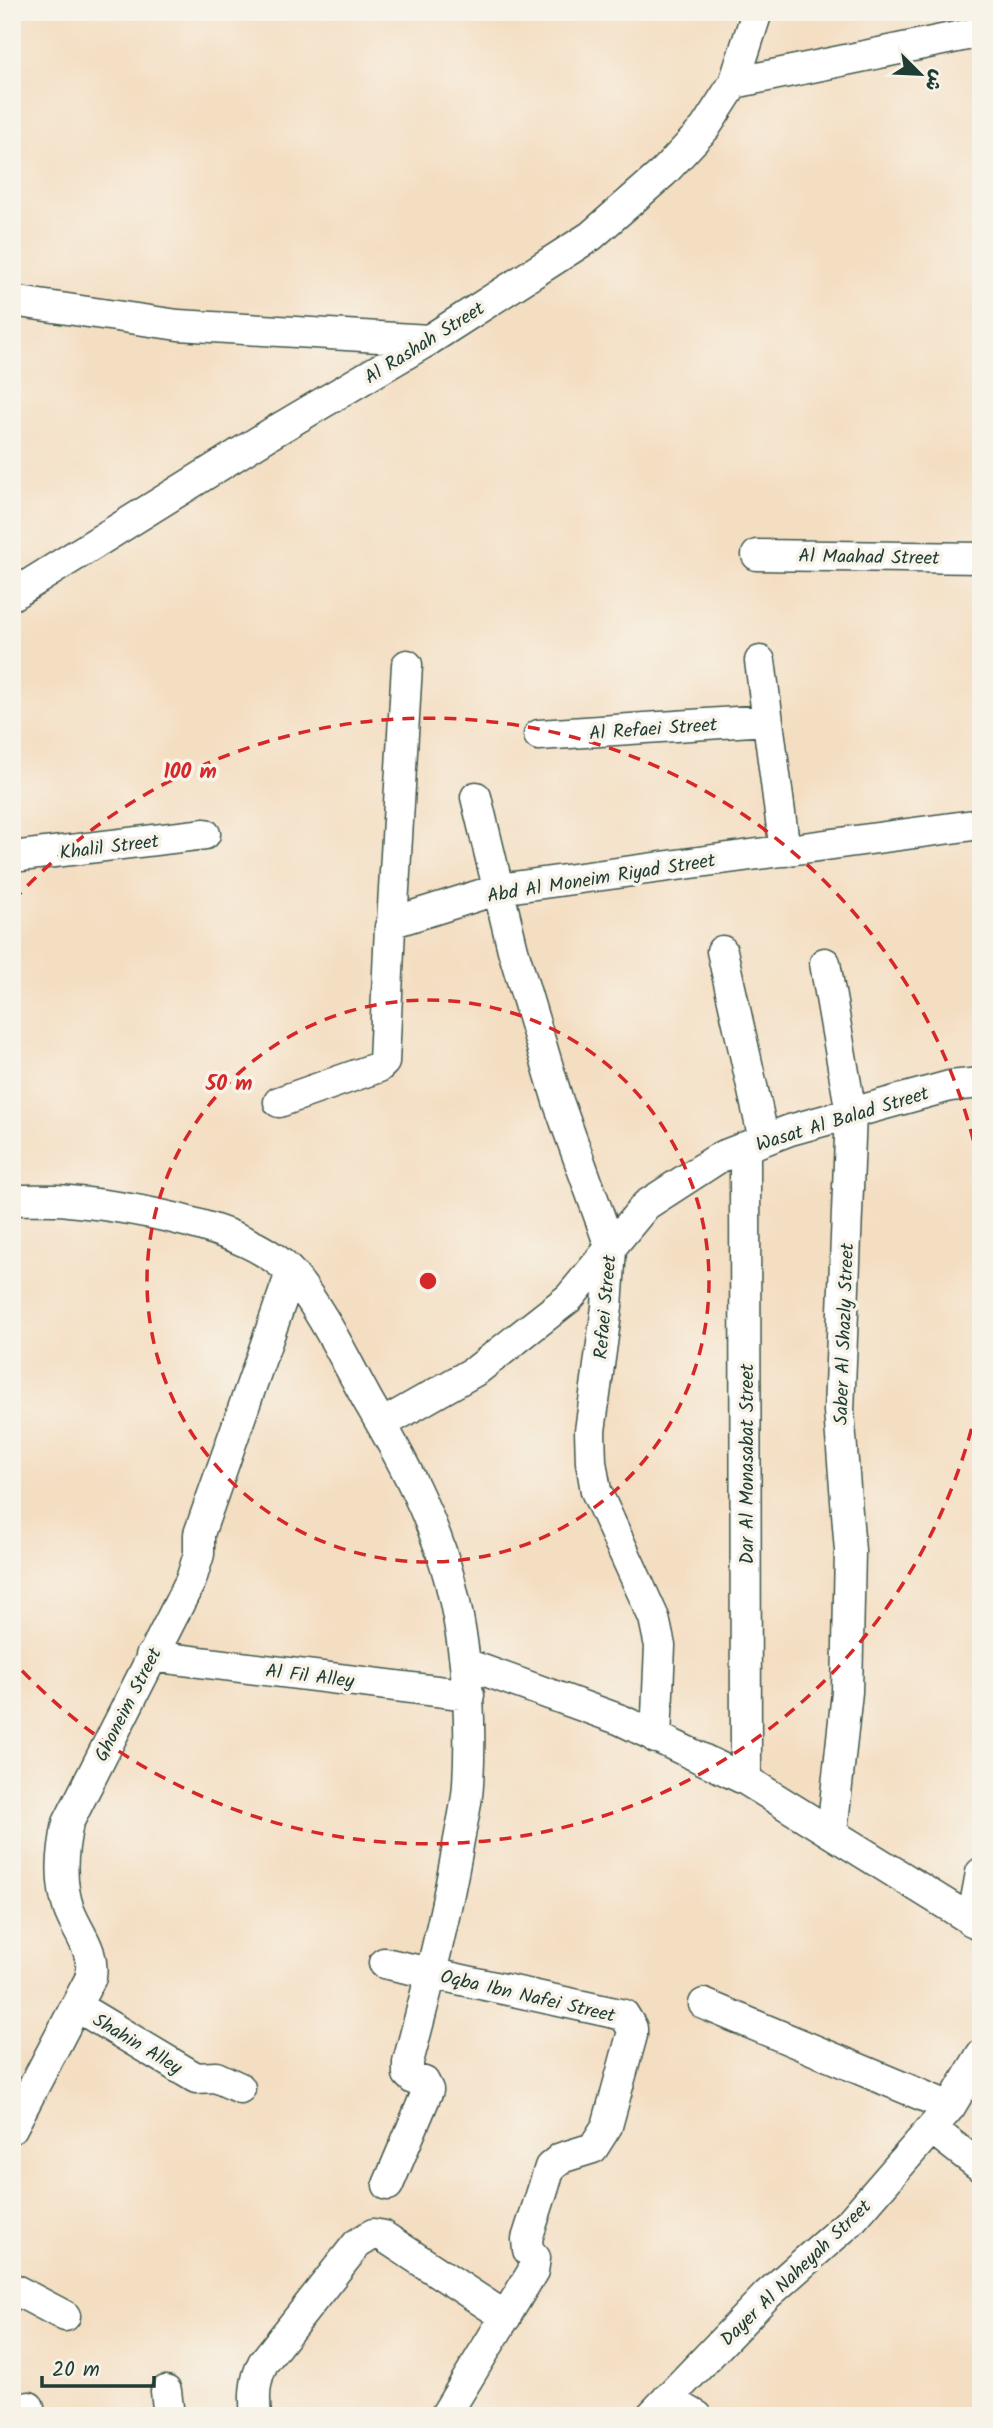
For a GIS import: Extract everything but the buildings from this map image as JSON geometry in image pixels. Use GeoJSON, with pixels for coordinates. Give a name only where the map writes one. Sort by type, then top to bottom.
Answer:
{"type":"FeatureCollection","features":[{"type":"Feature","properties":{"kind":"street","name":"Al Rashah Street"},"geometry":{"type":"LineString","coordinates":[[12,594],[275,431],[429,340],[591,236],[664,172],[705,128],[734,83],[757,12]]}},
{"type":"Feature","properties":{"kind":"street"},"geometry":{"type":"LineString","coordinates":[[734,83],[981,32]]}},
{"type":"Feature","properties":{"kind":"street"},"geometry":{"type":"LineString","coordinates":[[12,300],[178,325],[429,340]]}},
{"type":"Feature","properties":{"kind":"street","name":"Al Maahad Street"},"geometry":{"type":"LineString","coordinates":[[757,555],[981,558]]}},
{"type":"Feature","properties":{"kind":"street"},"geometry":{"type":"LineString","coordinates":[[760,661],[785,851]]}},
{"type":"Feature","properties":{"kind":"street"},"geometry":{"type":"LineString","coordinates":[[279,1101],[379,1067],[384,1062],[407,665]]}},
{"type":"Feature","properties":{"kind":"street","name":"Al Refaei Street"},"geometry":{"type":"LineString","coordinates":[[539,735],[767,720]]}},
{"type":"Feature","properties":{"kind":"street","name":"Refaei Street"},"geometry":{"type":"LineString","coordinates":[[476,797],[513,950],[558,1101],[611,1249],[607,1307],[590,1431],[591,1462],[596,1491],[654,1618],[660,1646],[656,1738]]}},
{"type":"Feature","properties":{"kind":"street","name":"Abd Al Moneim Riyad Street"},"geometry":{"type":"LineString","coordinates":[[392,924],[499,889],[981,824]]}},
{"type":"Feature","properties":{"kind":"street","name":"Khalil Street"},"geometry":{"type":"LineString","coordinates":[[12,857],[205,834]]}},
{"type":"Feature","properties":{"kind":"street","name":"Dar Al Monasabat Street"},"geometry":{"type":"LineString","coordinates":[[722,951],[755,1144],[746,1780]]}},
{"type":"Feature","properties":{"kind":"street","name":"Saber Al Shazly Street"},"geometry":{"type":"LineString","coordinates":[[825,963],[851,1113],[839,1411],[850,1551],[847,1692],[832,1832]]}},
{"type":"Feature","properties":{"kind":"street","name":"Wasat Al Balad Street"},"geometry":{"type":"LineString","coordinates":[[382,1424],[477,1370],[569,1298],[646,1205],[720,1157],[790,1130],[950,1086],[981,1083]]}},
{"type":"Feature","properties":{"kind":"street"},"geometry":{"type":"LineString","coordinates":[[12,1200],[67,1200],[133,1210],[224,1233],[260,1249],[291,1273],[310,1300],[382,1424],[430,1523],[450,1580],[466,1664],[469,1695],[468,1787],[433,1973],[407,2068],[408,2074],[413,2079],[424,2082],[428,2090],[388,2185]]}},
{"type":"Feature","properties":{"kind":"street","name":"Ghoneim Street"},"geometry":{"type":"LineString","coordinates":[[12,2128],[76,2006],[92,1967],[89,1947],[77,1928],[64,1888],[62,1855],[68,1823],[191,1580],[199,1554],[199,1534],[291,1273]]}},
{"type":"Feature","properties":{"kind":"street","name":"Al Fil Alley"},"geometry":{"type":"LineString","coordinates":[[152,1656],[469,1695]]}},
{"type":"Feature","properties":{"kind":"street"},"geometry":{"type":"LineString","coordinates":[[466,1664],[621,1720],[746,1780],[976,1923],[981,1873]]}},
{"type":"Feature","properties":{"kind":"street","name":"Oqba Ibn Nafei Street"},"geometry":{"type":"LineString","coordinates":[[384,1963],[624,2015],[632,2028],[607,2126],[593,2148],[561,2158],[550,2167],[527,2239],[527,2249],[535,2258],[533,2271],[445,2416]]}},
{"type":"Feature","properties":{"kind":"street"},"geometry":{"type":"LineString","coordinates":[[704,2004],[941,2118],[981,2167]]}},
{"type":"Feature","properties":{"kind":"street","name":"Shahin Alley"},"geometry":{"type":"LineString","coordinates":[[76,2006],[197,2079],[216,2077],[240,2088]]}},
{"type":"Feature","properties":{"kind":"street","name":"Dayer Al Naheyah Street"},"geometry":{"type":"LineString","coordinates":[[659,2407],[767,2295],[851,2221],[941,2118],[981,2054]]}},
{"type":"Feature","properties":{"kind":"street"},"geometry":{"type":"LineString","coordinates":[[256,2416],[254,2393],[258,2372],[263,2363],[357,2244],[373,2234],[383,2236],[506,2317]]}},
{"type":"Feature","properties":{"kind":"street"},"geometry":{"type":"LineString","coordinates":[[12,2288],[65,2316]]}},
{"type":"Feature","properties":{"kind":"street"},"geometry":{"type":"LineString","coordinates":[[659,2407],[697,2416]]}}]}
